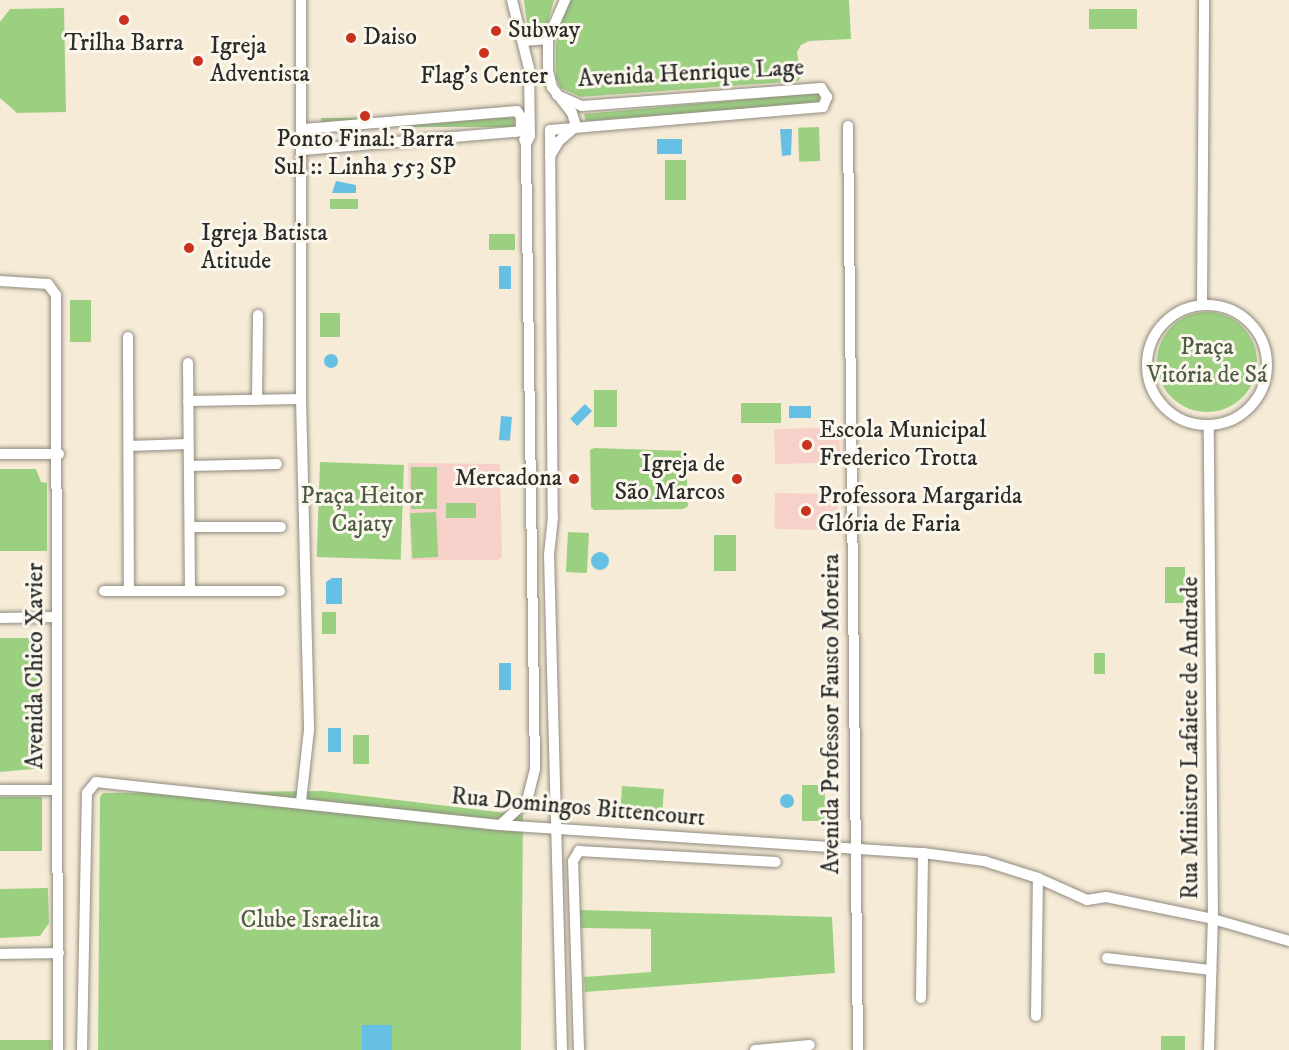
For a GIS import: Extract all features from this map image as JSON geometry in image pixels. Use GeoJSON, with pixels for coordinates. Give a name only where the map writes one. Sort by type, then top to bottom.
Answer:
{"type":"FeatureCollection","features":[{"type":"Feature","properties":{"kind":"street"},"geometry":{"type":"LineString","coordinates":[[82,1050],[87,793],[90,784],[103,781],[301,801],[309,730],[301,399],[304,129],[301,0]]}},
{"type":"Feature","properties":{"kind":"street"},"geometry":{"type":"LineString","coordinates":[[512,0],[524,41],[531,107],[530,136],[526,144]]}},
{"type":"Feature","properties":{"kind":"street"},"geometry":{"type":"LineString","coordinates":[[562,1050],[557,957],[558,829],[549,554],[553,517],[550,156],[558,141],[576,126],[572,113],[557,95],[549,79],[548,39],[565,0]]}},
{"type":"Feature","properties":{"kind":"street"},"geometry":{"type":"LineString","coordinates":[[1202,304],[1204,0]]}},
{"type":"Feature","properties":{"kind":"street"},"geometry":{"type":"LineString","coordinates":[[524,41],[548,39]]}},
{"type":"Feature","properties":{"kind":"street","name":"Avenida Henrique Lage"},"geometry":{"type":"LineString","coordinates":[[550,156],[550,129],[823,107],[827,97],[821,88],[582,106],[557,95]]}},
{"type":"Feature","properties":{"kind":"street"},"geometry":{"type":"LineString","coordinates":[[304,129],[517,111],[521,117],[521,131],[526,144],[535,769],[527,801],[499,825]]}},
{"type":"Feature","properties":{"kind":"street","name":"Avenida Professor Fausto Moreira"},"geometry":{"type":"LineString","coordinates":[[848,126],[853,849],[858,1050]]}},
{"type":"Feature","properties":{"kind":"street"},"geometry":{"type":"LineString","coordinates":[[303,150],[521,131]]}},
{"type":"Feature","properties":{"kind":"street","name":"Avenida Chico Xavier"},"geometry":{"type":"LineString","coordinates":[[0,281],[48,284],[56,295],[59,453],[56,617],[58,1050]]}},
{"type":"Feature","properties":{"kind":"street"},"geometry":{"type":"LineString","coordinates":[[1202,304],[1230,310],[1254,326],[1268,361],[1266,380],[1252,405],[1228,421],[1209,425],[1189,422],[1170,413],[1156,397],[1148,378],[1147,358],[1153,338],[1165,321],[1182,309],[1202,304]]}},
{"type":"Feature","properties":{"kind":"street"},"geometry":{"type":"LineString","coordinates":[[257,400],[258,315]]}},
{"type":"Feature","properties":{"kind":"street"},"geometry":{"type":"LineString","coordinates":[[128,337],[129,591]]}},
{"type":"Feature","properties":{"kind":"street"},"geometry":{"type":"LineString","coordinates":[[188,363],[190,591]]}},
{"type":"Feature","properties":{"kind":"street"},"geometry":{"type":"LineString","coordinates":[[188,401],[301,399]]}},
{"type":"Feature","properties":{"kind":"street","name":"Rua Ministro Lafaiete de Andrade"},"geometry":{"type":"LineString","coordinates":[[1209,425],[1213,919],[1209,1050]]}},
{"type":"Feature","properties":{"kind":"street"},"geometry":{"type":"LineString","coordinates":[[129,446],[188,444]]}},
{"type":"Feature","properties":{"kind":"street"},"geometry":{"type":"LineString","coordinates":[[0,454],[59,453]]}},
{"type":"Feature","properties":{"kind":"street"},"geometry":{"type":"LineString","coordinates":[[189,466],[277,464]]}},
{"type":"Feature","properties":{"kind":"street"},"geometry":{"type":"LineString","coordinates":[[190,527],[281,528]]}},
{"type":"Feature","properties":{"kind":"street"},"geometry":{"type":"LineString","coordinates":[[104,591],[280,591]]}},
{"type":"Feature","properties":{"kind":"street"},"geometry":{"type":"LineString","coordinates":[[0,618],[56,617]]}},
{"type":"Feature","properties":{"kind":"street"},"geometry":{"type":"LineString","coordinates":[[0,790],[57,790]]}},
{"type":"Feature","properties":{"kind":"street","name":"Rua Domingos Bittencourt"},"geometry":{"type":"LineString","coordinates":[[301,801],[499,825],[923,853],[984,861],[1038,878],[1087,900],[1106,897],[1213,919],[1289,941]]}},
{"type":"Feature","properties":{"kind":"street"},"geometry":{"type":"LineString","coordinates":[[579,1050],[573,861],[579,851],[776,862]]}},
{"type":"Feature","properties":{"kind":"street"},"geometry":{"type":"LineString","coordinates":[[921,998],[923,853]]}},
{"type":"Feature","properties":{"kind":"street"},"geometry":{"type":"LineString","coordinates":[[1036,1016],[1038,878]]}},
{"type":"Feature","properties":{"kind":"street"},"geometry":{"type":"LineString","coordinates":[[0,954],[59,953]]}},
{"type":"Feature","properties":{"kind":"street"},"geometry":{"type":"LineString","coordinates":[[557,957],[575,961]]}},
{"type":"Feature","properties":{"kind":"street"},"geometry":{"type":"LineString","coordinates":[[1107,958],[1211,970]]}},
{"type":"Feature","properties":{"kind":"street"},"geometry":{"type":"LineString","coordinates":[[755,1050],[810,1045]]}},
{"type":"Feature","properties":{"kind":"shaded area","name":"Escola Municipal Frederico Trotta"},"geometry":{"type":"Polygon","coordinates":[[[839,427],[840,462],[775,464],[774,429],[839,427]]]}},
{"type":"Feature","properties":{"kind":"shaded area"},"geometry":{"type":"Polygon","coordinates":[[[408,463],[500,464],[502,557],[498,560],[411,560],[408,463]]]}},
{"type":"Feature","properties":{"kind":"shaded area","name":"Professora Margarida Glória de Faria"},"geometry":{"type":"Polygon","coordinates":[[[775,493],[838,494],[837,530],[774,529],[775,493]]]}},
{"type":"Feature","properties":{"kind":"green space"},"geometry":{"type":"Polygon","coordinates":[[[524,0],[554,0],[544,36],[529,37],[524,0]]]}},
{"type":"Feature","properties":{"kind":"green space"},"geometry":{"type":"Polygon","coordinates":[[[571,0],[849,0],[851,39],[809,41],[801,45],[797,52],[801,77],[798,81],[581,97],[561,88],[556,78],[556,44],[563,12],[571,0]]]}},
{"type":"Feature","properties":{"kind":"green space"},"geometry":{"type":"Polygon","coordinates":[[[64,8],[66,112],[17,113],[0,98],[0,22],[10,9],[64,8]]]}},
{"type":"Feature","properties":{"kind":"green space"},"geometry":{"type":"Polygon","coordinates":[[[1089,9],[1137,9],[1137,29],[1089,29],[1089,9]]]}},
{"type":"Feature","properties":{"kind":"green space"},"geometry":{"type":"Polygon","coordinates":[[[815,93],[820,95],[818,103],[586,121],[584,114],[815,93]]]}},
{"type":"Feature","properties":{"kind":"green space"},"geometry":{"type":"Polygon","coordinates":[[[321,118],[514,118],[514,127],[321,127],[321,118]]]}},
{"type":"Feature","properties":{"kind":"green space"},"geometry":{"type":"Polygon","coordinates":[[[819,127],[820,161],[799,162],[798,128],[819,127]]]}},
{"type":"Feature","properties":{"kind":"green space"},"geometry":{"type":"Polygon","coordinates":[[[665,160],[686,160],[686,200],[665,200],[665,160]]]}},
{"type":"Feature","properties":{"kind":"green space"},"geometry":{"type":"Polygon","coordinates":[[[330,199],[358,199],[358,209],[330,209],[330,199]]]}},
{"type":"Feature","properties":{"kind":"green space"},"geometry":{"type":"Polygon","coordinates":[[[489,234],[515,234],[515,250],[489,250],[489,234]]]}},
{"type":"Feature","properties":{"kind":"green space"},"geometry":{"type":"Polygon","coordinates":[[[70,300],[91,300],[91,342],[70,342],[70,300]]]}},
{"type":"Feature","properties":{"kind":"green space","name":"Praça Vitória de Sá"},"geometry":{"type":"Polygon","coordinates":[[[1207,312],[1226,315],[1243,326],[1254,343],[1257,362],[1254,381],[1243,398],[1226,409],[1207,412],[1188,409],[1171,398],[1160,381],[1157,362],[1160,343],[1171,326],[1188,315],[1207,312]]]}},
{"type":"Feature","properties":{"kind":"green space"},"geometry":{"type":"Polygon","coordinates":[[[320,313],[340,313],[340,337],[320,337],[320,313]]]}},
{"type":"Feature","properties":{"kind":"green space"},"geometry":{"type":"Polygon","coordinates":[[[594,390],[617,390],[617,427],[594,427],[594,390]]]}},
{"type":"Feature","properties":{"kind":"green space"},"geometry":{"type":"Polygon","coordinates":[[[741,403],[781,403],[781,423],[741,423],[741,403]]]}},
{"type":"Feature","properties":{"kind":"green space"},"geometry":{"type":"Polygon","coordinates":[[[594,448],[686,451],[688,506],[683,509],[594,510],[591,507],[590,450],[594,448]]]}},
{"type":"Feature","properties":{"kind":"green space","name":"Praça Heitor Cajaty"},"geometry":{"type":"Polygon","coordinates":[[[320,462],[404,465],[401,560],[317,557],[320,462]]]}},
{"type":"Feature","properties":{"kind":"green space"},"geometry":{"type":"Polygon","coordinates":[[[411,467],[437,467],[437,509],[411,509],[411,467]]]}},
{"type":"Feature","properties":{"kind":"green space"},"geometry":{"type":"Polygon","coordinates":[[[0,469],[36,469],[41,482],[47,483],[47,551],[0,551],[0,469]]]}},
{"type":"Feature","properties":{"kind":"green space"},"geometry":{"type":"Polygon","coordinates":[[[446,503],[476,503],[476,518],[446,518],[446,503]]]}},
{"type":"Feature","properties":{"kind":"green space"},"geometry":{"type":"Polygon","coordinates":[[[436,512],[438,557],[412,558],[410,513],[436,512]]]}},
{"type":"Feature","properties":{"kind":"green space"},"geometry":{"type":"Polygon","coordinates":[[[568,532],[589,533],[587,573],[566,572],[568,532]]]}},
{"type":"Feature","properties":{"kind":"green space"},"geometry":{"type":"Polygon","coordinates":[[[714,535],[736,535],[736,571],[714,571],[714,535]]]}},
{"type":"Feature","properties":{"kind":"green space"},"geometry":{"type":"Polygon","coordinates":[[[1165,567],[1185,567],[1185,603],[1165,603],[1165,567]]]}},
{"type":"Feature","properties":{"kind":"green space"},"geometry":{"type":"Polygon","coordinates":[[[322,612],[336,612],[336,634],[322,634],[322,612]]]}},
{"type":"Feature","properties":{"kind":"green space"},"geometry":{"type":"Polygon","coordinates":[[[0,638],[38,638],[44,768],[0,772],[0,638]]]}},
{"type":"Feature","properties":{"kind":"green space"},"geometry":{"type":"Polygon","coordinates":[[[1094,653],[1105,653],[1105,674],[1094,674],[1094,653]]]}},
{"type":"Feature","properties":{"kind":"green space"},"geometry":{"type":"Polygon","coordinates":[[[353,735],[369,735],[369,764],[353,764],[353,735]]]}},
{"type":"Feature","properties":{"kind":"green space"},"geometry":{"type":"Polygon","coordinates":[[[802,785],[825,785],[825,821],[802,821],[802,785]]]}},
{"type":"Feature","properties":{"kind":"green space"},"geometry":{"type":"Polygon","coordinates":[[[622,786],[664,789],[662,812],[620,809],[622,786]]]}},
{"type":"Feature","properties":{"kind":"green space","name":"Clube Israelita"},"geometry":{"type":"Polygon","coordinates":[[[323,791],[523,815],[521,1050],[98,1050],[100,797],[103,793],[323,791]]]}},
{"type":"Feature","properties":{"kind":"green space"},"geometry":{"type":"Polygon","coordinates":[[[0,797],[42,797],[42,851],[0,851],[0,797]]]}},
{"type":"Feature","properties":{"kind":"green space"},"geometry":{"type":"Polygon","coordinates":[[[48,888],[49,923],[40,936],[0,938],[0,889],[48,888]]]}},
{"type":"Feature","properties":{"kind":"green space"},"geometry":{"type":"Polygon","coordinates":[[[580,910],[832,917],[835,973],[585,992],[584,977],[651,972],[651,929],[581,928],[580,910]]]}},
{"type":"Feature","properties":{"kind":"green space"},"geometry":{"type":"Polygon","coordinates":[[[1161,1036],[1185,1036],[1185,1050],[1161,1050],[1161,1036]]]}},
{"type":"Feature","properties":{"kind":"green space"},"geometry":{"type":"Polygon","coordinates":[[[0,1040],[51,1040],[51,1050],[0,1050],[0,1040]]]}},
{"type":"Feature","properties":{"kind":"water"},"geometry":{"type":"Polygon","coordinates":[[[780,129],[792,129],[791,155],[782,156],[780,129]]]}},
{"type":"Feature","properties":{"kind":"water"},"geometry":{"type":"Polygon","coordinates":[[[657,139],[682,139],[682,154],[657,154],[657,139]]]}},
{"type":"Feature","properties":{"kind":"water"},"geometry":{"type":"Polygon","coordinates":[[[336,181],[356,185],[356,193],[332,193],[336,181]]]}},
{"type":"Feature","properties":{"kind":"water"},"geometry":{"type":"Polygon","coordinates":[[[499,266],[511,266],[511,289],[499,289],[499,266]]]}},
{"type":"Feature","properties":{"kind":"water"},"geometry":{"type":"Polygon","coordinates":[[[328,354],[334,354],[338,361],[334,368],[328,368],[324,364],[324,358],[328,354]]]}},
{"type":"Feature","properties":{"kind":"water"},"geometry":{"type":"Polygon","coordinates":[[[585,404],[592,411],[577,426],[570,419],[585,404]]]}},
{"type":"Feature","properties":{"kind":"water"},"geometry":{"type":"Polygon","coordinates":[[[789,406],[811,406],[811,418],[789,418],[789,406]]]}},
{"type":"Feature","properties":{"kind":"water"},"geometry":{"type":"Polygon","coordinates":[[[501,416],[512,417],[510,441],[499,440],[501,416]]]}},
{"type":"Feature","properties":{"kind":"water"},"geometry":{"type":"Polygon","coordinates":[[[600,552],[606,555],[609,561],[606,567],[600,570],[594,567],[591,561],[594,555],[600,552]]]}},
{"type":"Feature","properties":{"kind":"water"},"geometry":{"type":"Polygon","coordinates":[[[332,578],[342,578],[342,604],[326,604],[326,582],[332,578]]]}},
{"type":"Feature","properties":{"kind":"water"},"geometry":{"type":"Polygon","coordinates":[[[499,663],[511,663],[511,690],[499,690],[499,663]]]}},
{"type":"Feature","properties":{"kind":"water"},"geometry":{"type":"Polygon","coordinates":[[[328,728],[341,728],[341,752],[328,752],[328,728]]]}},
{"type":"Feature","properties":{"kind":"water"},"geometry":{"type":"Polygon","coordinates":[[[784,794],[790,794],[794,801],[790,808],[784,808],[780,804],[780,798],[784,794]]]}},
{"type":"Feature","properties":{"kind":"water"},"geometry":{"type":"Polygon","coordinates":[[[362,1025],[392,1025],[392,1050],[362,1050],[362,1025]]]}},
{"type":"Feature","properties":{"kind":"place","name":"Trilha Barra"},"geometry":{"type":"Point","coordinates":[124,20]}},
{"type":"Feature","properties":{"kind":"place","name":"Subway"},"geometry":{"type":"Point","coordinates":[496,31]}},
{"type":"Feature","properties":{"kind":"place","name":"Daiso"},"geometry":{"type":"Point","coordinates":[351,38]}},
{"type":"Feature","properties":{"kind":"place","name":"Flag's Center"},"geometry":{"type":"Point","coordinates":[484,53]}},
{"type":"Feature","properties":{"kind":"place","name":"Igreja Adventista"},"geometry":{"type":"Point","coordinates":[198,61]}},
{"type":"Feature","properties":{"kind":"place","name":"Ponto Final: Barra Sul :: Linha 553 SP"},"geometry":{"type":"Point","coordinates":[365,116]}},
{"type":"Feature","properties":{"kind":"place","name":"Igreja Batista Atitude"},"geometry":{"type":"Point","coordinates":[189,248]}},
{"type":"Feature","properties":{"kind":"place","name":"Escola Municipal Frederico Trotta"},"geometry":{"type":"Point","coordinates":[807,445]}},
{"type":"Feature","properties":{"kind":"place","name":"Mercadona"},"geometry":{"type":"Point","coordinates":[574,479]}},
{"type":"Feature","properties":{"kind":"place","name":"Igreja de São Marcos"},"geometry":{"type":"Point","coordinates":[737,479]}},
{"type":"Feature","properties":{"kind":"place","name":"Professora Margarida Glória de Faria"},"geometry":{"type":"Point","coordinates":[806,511]}}]}
